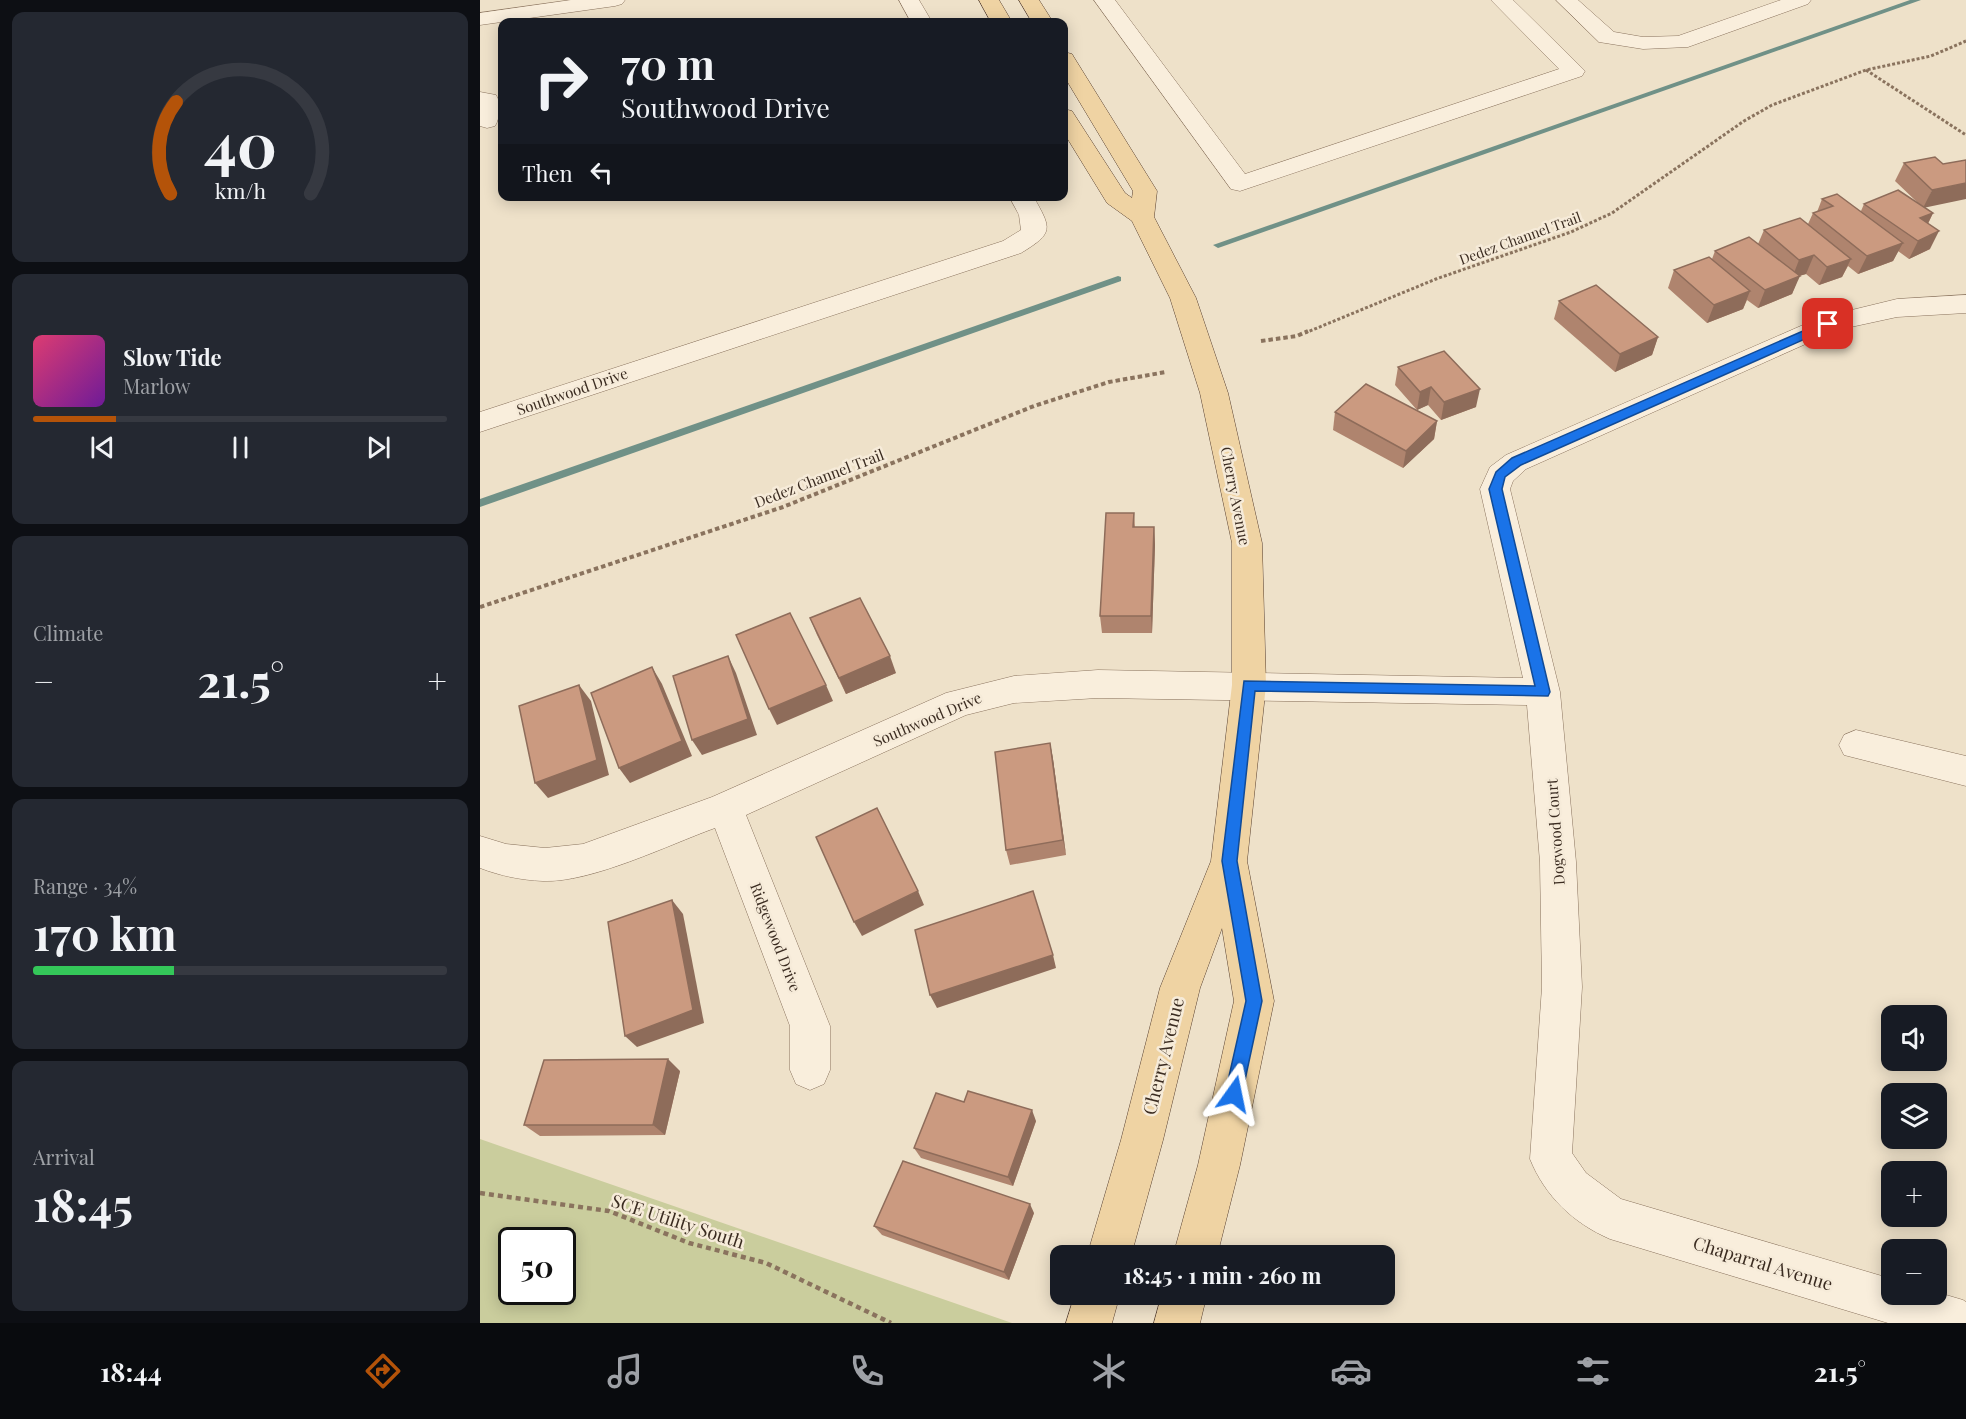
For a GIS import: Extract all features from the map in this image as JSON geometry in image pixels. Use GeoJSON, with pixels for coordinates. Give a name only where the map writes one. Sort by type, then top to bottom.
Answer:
{"type":"FeatureCollection","features":[{"type":"Feature","properties":{"kind":"main road"},"geometry":{"type":"LineString","coordinates":[[989,0],[999,18]]}},
{"type":"Feature","properties":{"kind":"main road"},"geometry":{"type":"LineString","coordinates":[[1029,0],[1040,18]]}},
{"type":"Feature","properties":{"kind":"main road","name":"Cherry Avenue"},"geometry":{"type":"LineString","coordinates":[[1068,65],[1145,191],[1142,217]]}},
{"type":"Feature","properties":{"kind":"main road","name":"Cherry Avenue"},"geometry":{"type":"LineString","coordinates":[[1068,122],[1116,198],[1142,217],[1183,298],[1214,393],[1246,543],[1249,685],[1229,861],[1180,988],[1142,1140],[1112,1245]]}},
{"type":"Feature","properties":{"kind":"main road","name":"Cherry Avenue"},"geometry":{"type":"LineString","coordinates":[[1198,1245],[1219,1165],[1254,1001],[1229,861]]}},
{"type":"Feature","properties":{"kind":"main road"},"geometry":{"type":"LineString","coordinates":[[1089,1323],[1095,1305]]}},
{"type":"Feature","properties":{"kind":"main road"},"geometry":{"type":"LineString","coordinates":[[1178,1323],[1182,1305]]}},
{"type":"Feature","properties":{"kind":"street"},"geometry":{"type":"LineString","coordinates":[[480,18],[615,0]]}},
{"type":"Feature","properties":{"kind":"street"},"geometry":{"type":"LineString","coordinates":[[909,0],[919,18]]}},
{"type":"Feature","properties":{"kind":"street"},"geometry":{"type":"LineString","coordinates":[[1104,0],[1240,184],[1574,71],[1500,0]]}},
{"type":"Feature","properties":{"kind":"street"},"geometry":{"type":"LineString","coordinates":[[1566,0],[1607,37],[1643,43],[1680,42],[1801,0]]}},
{"type":"Feature","properties":{"kind":"street"},"geometry":{"type":"LineString","coordinates":[[480,4],[501,15]]}},
{"type":"Feature","properties":{"kind":"street"},"geometry":{"type":"LineString","coordinates":[[480,99],[488,100],[490,120]]}},
{"type":"Feature","properties":{"kind":"street","name":"Southwood Drive"},"geometry":{"type":"LineString","coordinates":[[480,422],[1012,247],[1033,235],[1035,229],[1034,219],[1024,201]]}},
{"type":"Feature","properties":{"kind":"street","name":"Dogwood Court"},"geometry":{"type":"LineString","coordinates":[[1571,1188],[1551,1159],[1562,987],[1558,862],[1543,692],[1496,489],[1500,475],[1516,462],[1828,324],[1866,312],[1893,307],[1920,304],[1966,304]]}},
{"type":"Feature","properties":{"kind":"street","name":"Southwood Drive"},"geometry":{"type":"LineString","coordinates":[[480,852],[506,861],[545,865],[583,861],[725,808],[958,703],[979,696],[1045,684],[1249,685],[1543,692]]}},
{"type":"Feature","properties":{"kind":"street"},"geometry":{"type":"LineString","coordinates":[[1856,746],[1966,771]]}},
{"type":"Feature","properties":{"kind":"street","name":"Ridgewood Drive"},"geometry":{"type":"LineString","coordinates":[[725,808],[810,1026],[810,1070]]}},
{"type":"Feature","properties":{"kind":"street","name":"Chaparral Avenue"},"geometry":{"type":"LineString","coordinates":[[1571,1188],[1610,1217],[1962,1323]]}},
{"type":"Feature","properties":{"kind":"path","name":"Dedez Channel Trail"},"geometry":{"type":"LineString","coordinates":[[1260,341],[1297,336],[1426,282],[1571,232],[1612,213],[1762,110],[1866,70],[1931,56],[1966,41]]}},
{"type":"Feature","properties":{"kind":"path"},"geometry":{"type":"LineString","coordinates":[[1866,70],[1966,135]]}},
{"type":"Feature","properties":{"kind":"path","name":"Dedez Channel Trail"},"geometry":{"type":"LineString","coordinates":[[480,608],[783,507],[1034,406],[1109,382],[1166,372]]}},
{"type":"Feature","properties":{"kind":"path","name":"SCE Utility South"},"geometry":{"type":"LineString","coordinates":[[480,1193],[609,1211],[689,1243],[766,1263],[891,1323]]}},
{"type":"Feature","properties":{"kind":"green space"},"geometry":{"type":"Polygon","coordinates":[[[480,1139],[1012,1323],[480,1323],[480,1139]]]}},
{"type":"Feature","properties":{"kind":"building"},"geometry":{"type":"Polygon","coordinates":[[[1935,157],[1943,164],[1966,160],[1966,183],[1932,190],[1904,163],[1935,157]]]}},
{"type":"Feature","properties":{"kind":"building"},"geometry":{"type":"Polygon","coordinates":[[[1898,190],[1933,213],[1920,218],[1939,231],[1918,241],[1864,204],[1898,190]]]}},
{"type":"Feature","properties":{"kind":"building"},"geometry":{"type":"Polygon","coordinates":[[[1837,194],[1903,243],[1867,256],[1813,213],[1833,206],[1822,199],[1837,194]]]}},
{"type":"Feature","properties":{"kind":"building"},"geometry":{"type":"Polygon","coordinates":[[[1800,218],[1851,259],[1827,267],[1814,255],[1799,260],[1764,230],[1800,218]]]}},
{"type":"Feature","properties":{"kind":"building"},"geometry":{"type":"Polygon","coordinates":[[[1749,237],[1800,276],[1765,290],[1715,251],[1749,237]]]}},
{"type":"Feature","properties":{"kind":"building"},"geometry":{"type":"Polygon","coordinates":[[[1709,257],[1750,291],[1714,305],[1674,270],[1709,257]]]}},
{"type":"Feature","properties":{"kind":"building"},"geometry":{"type":"Polygon","coordinates":[[[1596,285],[1658,337],[1620,354],[1559,301],[1596,285]]]}},
{"type":"Feature","properties":{"kind":"building"},"geometry":{"type":"Polygon","coordinates":[[[1444,351],[1480,389],[1444,402],[1431,387],[1420,392],[1398,367],[1444,351]]]}},
{"type":"Feature","properties":{"kind":"building"},"geometry":{"type":"Polygon","coordinates":[[[1366,384],[1437,421],[1406,451],[1335,412],[1366,384]]]}},
{"type":"Feature","properties":{"kind":"building"},"geometry":{"type":"Polygon","coordinates":[[[1106,513],[1134,513],[1133,527],[1154,527],[1151,616],[1100,616],[1106,513]]]}},
{"type":"Feature","properties":{"kind":"building"},"geometry":{"type":"Polygon","coordinates":[[[860,598],[890,656],[839,678],[810,618],[860,598]]]}},
{"type":"Feature","properties":{"kind":"building"},"geometry":{"type":"Polygon","coordinates":[[[790,613],[826,685],[769,709],[736,635],[790,613]]]}},
{"type":"Feature","properties":{"kind":"building"},"geometry":{"type":"Polygon","coordinates":[[[728,656],[748,719],[692,740],[673,676],[728,656]]]}},
{"type":"Feature","properties":{"kind":"building"},"geometry":{"type":"Polygon","coordinates":[[[652,667],[682,741],[619,768],[591,693],[652,667]]]}},
{"type":"Feature","properties":{"kind":"building"},"geometry":{"type":"Polygon","coordinates":[[[579,685],[597,760],[535,783],[519,706],[579,685]]]}},
{"type":"Feature","properties":{"kind":"building"},"geometry":{"type":"Polygon","coordinates":[[[1050,743],[1063,840],[1006,850],[995,752],[1050,743]]]}},
{"type":"Feature","properties":{"kind":"building"},"geometry":{"type":"Polygon","coordinates":[[[877,808],[918,891],[854,922],[816,837],[877,808]]]}},
{"type":"Feature","properties":{"kind":"building"},"geometry":{"type":"Polygon","coordinates":[[[1033,891],[1053,955],[930,995],[915,930],[1033,891]]]}},
{"type":"Feature","properties":{"kind":"building"},"geometry":{"type":"Polygon","coordinates":[[[672,900],[693,1010],[625,1036],[608,922],[672,900]]]}},
{"type":"Feature","properties":{"kind":"building"},"geometry":{"type":"Polygon","coordinates":[[[668,1059],[653,1125],[524,1125],[544,1060],[668,1059]]]}},
{"type":"Feature","properties":{"kind":"building"},"geometry":{"type":"Polygon","coordinates":[[[968,1091],[1032,1110],[1008,1177],[914,1148],[936,1093],[964,1102],[968,1091]]]}},
{"type":"Feature","properties":{"kind":"building"},"geometry":{"type":"Polygon","coordinates":[[[903,1161],[1030,1204],[1004,1272],[874,1226],[903,1161]]]}},
{"type":"Feature","properties":{"kind":"waterway"},"geometry":{"type":"LineString","coordinates":[[1218,245],[1917,0]]}},
{"type":"Feature","properties":{"kind":"waterway"},"geometry":{"type":"LineString","coordinates":[[480,503],[1118,279]]}},
{"type":"Feature","properties":{"kind":"route"},"geometry":{"type":"LineString","coordinates":[[1234,1094],[1254,1001],[1229,861],[1249,685],[1543,692],[1496,489],[1500,475],[1516,462],[1828,324]]}}]}
